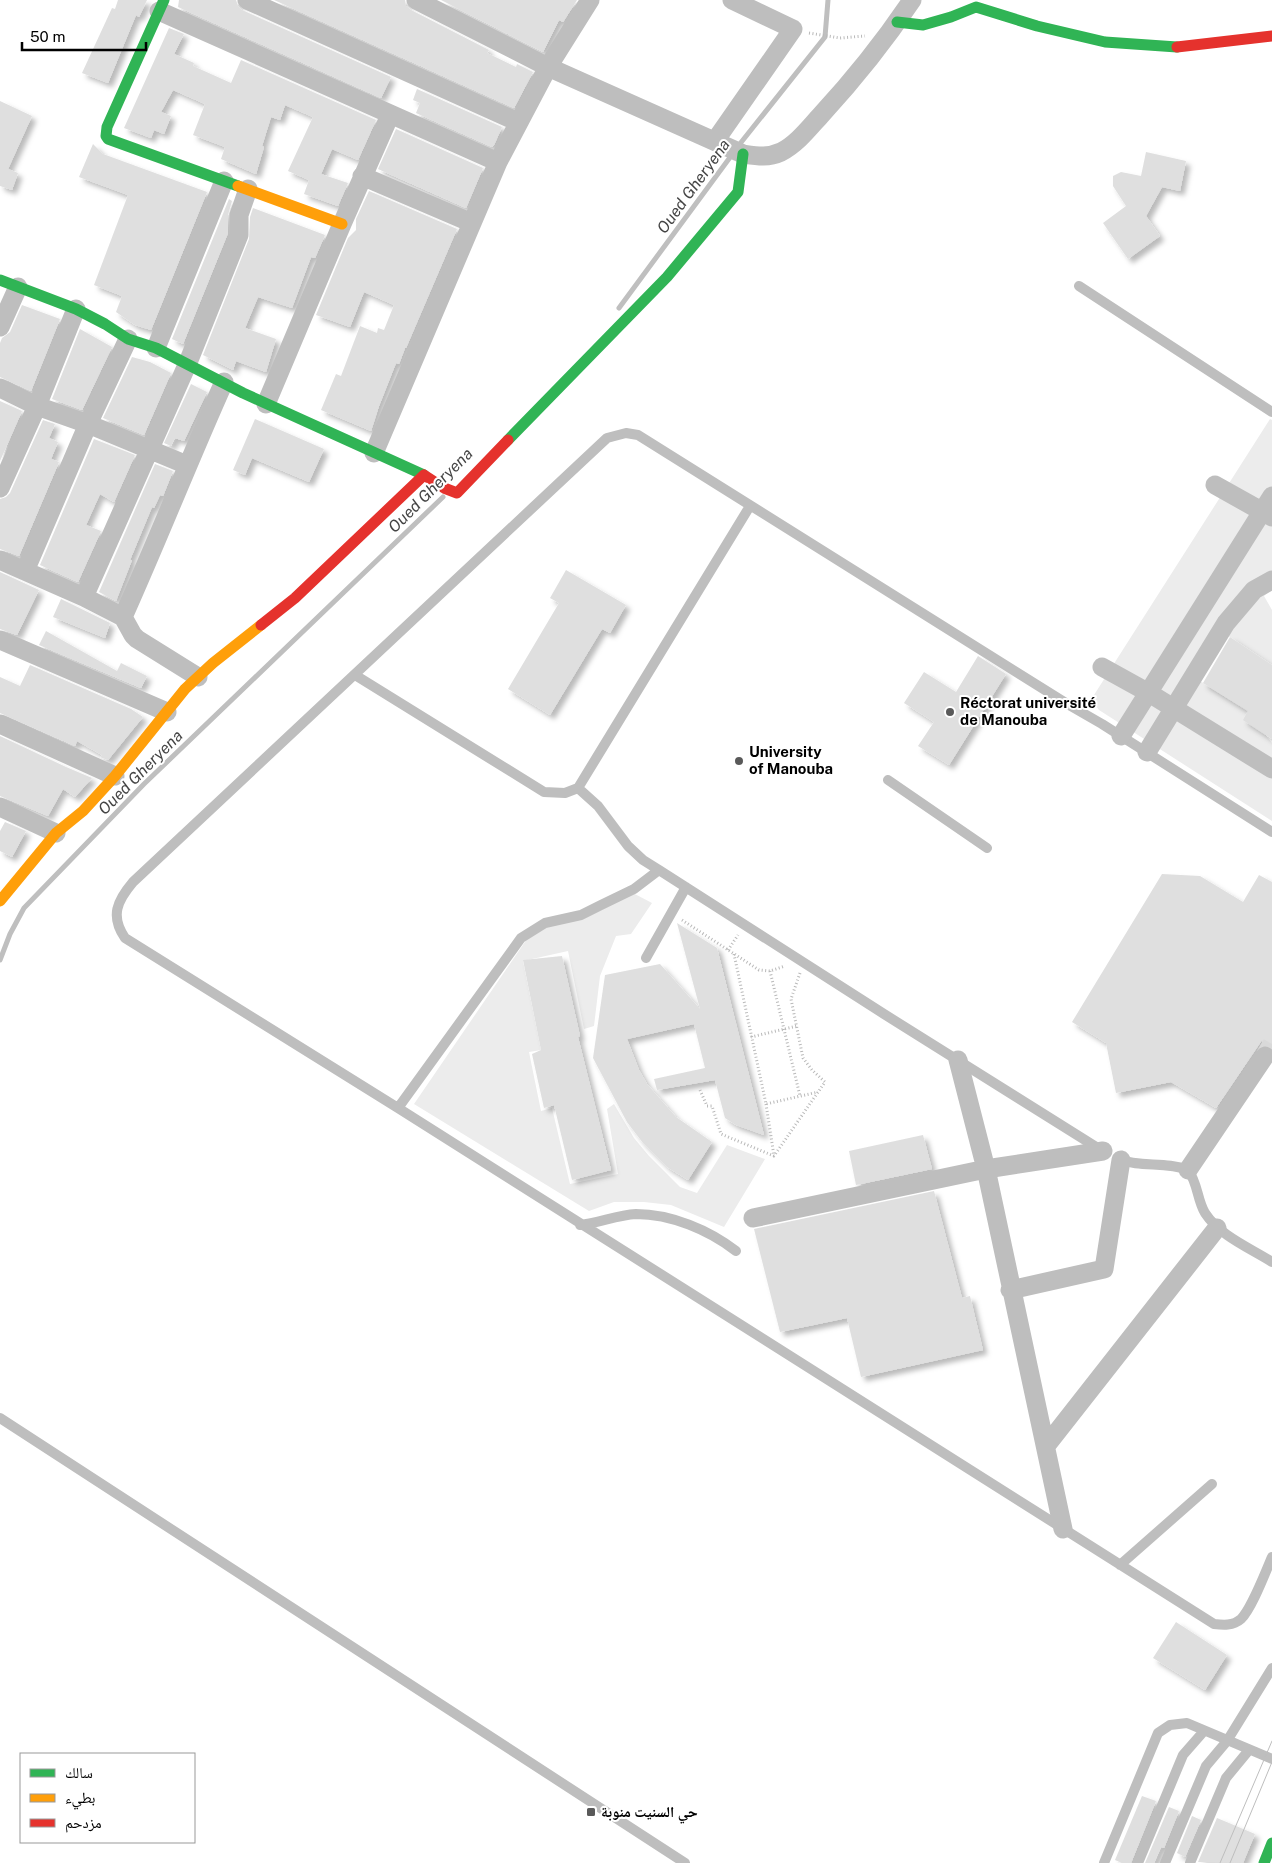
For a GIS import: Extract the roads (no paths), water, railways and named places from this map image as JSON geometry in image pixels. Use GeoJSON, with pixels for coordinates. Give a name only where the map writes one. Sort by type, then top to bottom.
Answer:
{"type":"FeatureCollection","features":[{"type":"Feature","properties":{"kind":"street"},"geometry":{"type":"LineString","coordinates":[[247,0],[518,122]]}},
{"type":"Feature","properties":{"kind":"street"},"geometry":{"type":"LineString","coordinates":[[416,0],[548,67],[729,148],[764,157],[780,152],[793,144],[851,83],[875,54],[912,0]]}},
{"type":"Feature","properties":{"kind":"street"},"geometry":{"type":"LineString","coordinates":[[374,453],[498,162],[548,67],[590,0]]}},
{"type":"Feature","properties":{"kind":"street"},"geometry":{"type":"LineString","coordinates":[[0,280],[76,310],[105,324],[128,339],[156,348],[266,404],[424,475],[444,488],[457,493],[667,277],[738,192],[729,148],[793,29],[732,0]]}},
{"type":"Feature","properties":{"kind":"street"},"geometry":{"type":"LineString","coordinates":[[342,224],[108,140],[106,136],[107,127],[161,5],[390,115],[498,162]]}},
{"type":"Feature","properties":{"kind":"street"},"geometry":{"type":"LineString","coordinates":[[897,22],[923,25],[951,18],[976,7],[1037,26],[1104,42],[1179,47],[1272,36]]}},
{"type":"Feature","properties":{"kind":"street"},"geometry":{"type":"LineString","coordinates":[[266,404],[362,176],[390,115]]}},
{"type":"Feature","properties":{"kind":"street"},"geometry":{"type":"LineString","coordinates":[[362,176],[472,223]]}},
{"type":"Feature","properties":{"kind":"street"},"geometry":{"type":"LineString","coordinates":[[156,348],[224,181]]}},
{"type":"Feature","properties":{"kind":"street"},"geometry":{"type":"LineString","coordinates":[[84,597],[187,365],[239,235],[239,215],[248,189]]}},
{"type":"Feature","properties":{"kind":"street"},"geometry":{"type":"LineString","coordinates":[[0,327],[18,286]]}},
{"type":"Feature","properties":{"kind":"street"},"geometry":{"type":"LineString","coordinates":[[0,488],[37,406],[76,310]]}},
{"type":"Feature","properties":{"kind":"street"},"geometry":{"type":"LineString","coordinates":[[25,570],[88,424],[128,339]]}},
{"type":"Feature","properties":{"kind":"street"},"geometry":{"type":"LineString","coordinates":[[124,617],[162,532],[187,465],[224,382]]}},
{"type":"Feature","properties":{"kind":"street"},"geometry":{"type":"LineString","coordinates":[[0,388],[37,406],[88,424],[187,465]]}},
{"type":"Feature","properties":{"kind":"street"},"geometry":{"type":"LineString","coordinates":[[1,897],[56,833],[78,816],[115,776],[185,689],[295,598],[424,475]]}},
{"type":"Feature","properties":{"kind":"street"},"geometry":{"type":"LineString","coordinates":[[1122,736],[1269,508],[1215,485]]}},
{"type":"Feature","properties":{"kind":"street"},"geometry":{"type":"LineString","coordinates":[[0,560],[124,617],[136,639],[198,677]]}},
{"type":"Feature","properties":{"kind":"street"},"geometry":{"type":"LineString","coordinates":[[1147,752],[1226,623],[1254,590],[1272,580]]}},
{"type":"Feature","properties":{"kind":"street"},"geometry":{"type":"LineString","coordinates":[[0,640],[167,712]]}},
{"type":"Feature","properties":{"kind":"street"},"geometry":{"type":"LineString","coordinates":[[1102,667],[1149,692],[1173,709],[1272,769]]}},
{"type":"Feature","properties":{"kind":"street"},"geometry":{"type":"LineString","coordinates":[[0,724],[115,776]]}},
{"type":"Feature","properties":{"kind":"street"},"geometry":{"type":"LineString","coordinates":[[0,807],[56,833]]}},
{"type":"Feature","properties":{"kind":"street"},"geometry":{"type":"LineString","coordinates":[[1188,1170],[1265,1056]]}},
{"type":"Feature","properties":{"kind":"street"},"geometry":{"type":"LineString","coordinates":[[958,1060],[986,1169],[1010,1290],[1063,1529]]}},
{"type":"Feature","properties":{"kind":"street"},"geometry":{"type":"LineString","coordinates":[[754,1218],[986,1169],[1103,1151]]}},
{"type":"Feature","properties":{"kind":"street"},"geometry":{"type":"LineString","coordinates":[[1010,1290],[1104,1269],[1121,1160]]}},
{"type":"Feature","properties":{"kind":"street"},"geometry":{"type":"LineString","coordinates":[[1046,1446],[1218,1228]]}},
{"type":"Feature","properties":{"kind":"street"},"geometry":{"type":"LineString","coordinates":[[1264,1863],[1272,1843]]}},
{"type":"Feature","properties":{"kind":"lane"},"geometry":{"type":"LineString","coordinates":[[1079,286],[1272,412]]}},
{"type":"Feature","properties":{"kind":"lane"},"geometry":{"type":"LineString","coordinates":[[1272,832],[1122,736],[1060,700],[638,435],[626,433],[607,438],[133,882],[122,895],[117,911],[117,927],[125,938],[398,1108],[580,1225],[1214,1624],[1227,1625],[1241,1619],[1255,1596],[1272,1558]]}},
{"type":"Feature","properties":{"kind":"lane"},"geometry":{"type":"LineString","coordinates":[[355,674],[544,792],[565,793],[578,788],[750,506]]}},
{"type":"Feature","properties":{"kind":"lane"},"geometry":{"type":"LineString","coordinates":[[888,780],[987,848]]}},
{"type":"Feature","properties":{"kind":"lane"},"geometry":{"type":"LineString","coordinates":[[578,788],[598,806],[628,846],[643,860],[1103,1151],[1121,1160],[1144,1164],[1168,1164],[1188,1170],[1196,1184],[1205,1213],[1218,1228],[1272,1262]]}},
{"type":"Feature","properties":{"kind":"lane"},"geometry":{"type":"LineString","coordinates":[[398,1108],[521,938],[532,929],[545,923],[581,915],[634,889],[659,870]]}},
{"type":"Feature","properties":{"kind":"lane"},"geometry":{"type":"LineString","coordinates":[[646,958],[686,887]]}},
{"type":"Feature","properties":{"kind":"lane"},"geometry":{"type":"LineString","coordinates":[[580,1225],[596,1224],[612,1218],[636,1214],[662,1217],[688,1224],[736,1251]]}},
{"type":"Feature","properties":{"kind":"lane"},"geometry":{"type":"LineString","coordinates":[[0,1418],[685,1863]]}},
{"type":"Feature","properties":{"kind":"lane"},"geometry":{"type":"LineString","coordinates":[[1120,1566],[1212,1484]]}},
{"type":"Feature","properties":{"kind":"lane"},"geometry":{"type":"LineString","coordinates":[[1165,1863],[1206,1766],[1227,1741],[1272,1668]]}},
{"type":"Feature","properties":{"kind":"lane"},"geometry":{"type":"LineString","coordinates":[[1104,1863],[1158,1733],[1170,1725],[1187,1723],[1272,1759]]}},
{"type":"Feature","properties":{"kind":"lane"},"geometry":{"type":"LineString","coordinates":[[1138,1863],[1182,1755],[1204,1731]]}},
{"type":"Feature","properties":{"kind":"lane"},"geometry":{"type":"LineString","coordinates":[[1190,1863],[1226,1778],[1249,1750]]}},
{"type":"Feature","properties":{"kind":"waterway","name":"Oued Gheryena"},"geometry":{"type":"LineString","coordinates":[[739,145],[825,37],[828,0]]}},
{"type":"Feature","properties":{"kind":"waterway","name":"Oued Gheryena"},"geometry":{"type":"LineString","coordinates":[[619,308],[731,156]]}},
{"type":"Feature","properties":{"kind":"waterway","name":"Oued Gheryena"},"geometry":{"type":"LineString","coordinates":[[0,960],[10,934],[24,908],[144,784],[443,497]]}},
{"type":"Feature","properties":{"kind":"tunnel"},"geometry":{"type":"LineString","coordinates":[[1265,1056],[1272,1044]]}},
{"type":"Feature","properties":{"kind":"tram line"},"geometry":{"type":"LineString","coordinates":[[1220,1863],[1272,1741]]}},
{"type":"Feature","properties":{"kind":"tram line"},"geometry":{"type":"LineString","coordinates":[[1230,1863],[1272,1762]]}},
{"type":"Feature","properties":{"kind":"place","name":"Réctorat université de Manouba"},"geometry":{"type":"Point","coordinates":[950,712]}},
{"type":"Feature","properties":{"kind":"place","name":"University of Manouba"},"geometry":{"type":"Point","coordinates":[739,761]}},
{"type":"Feature","properties":{"kind":"place","name":"حي السنيت منوبة"},"geometry":{"type":"Point","coordinates":[591,1812]}}]}
